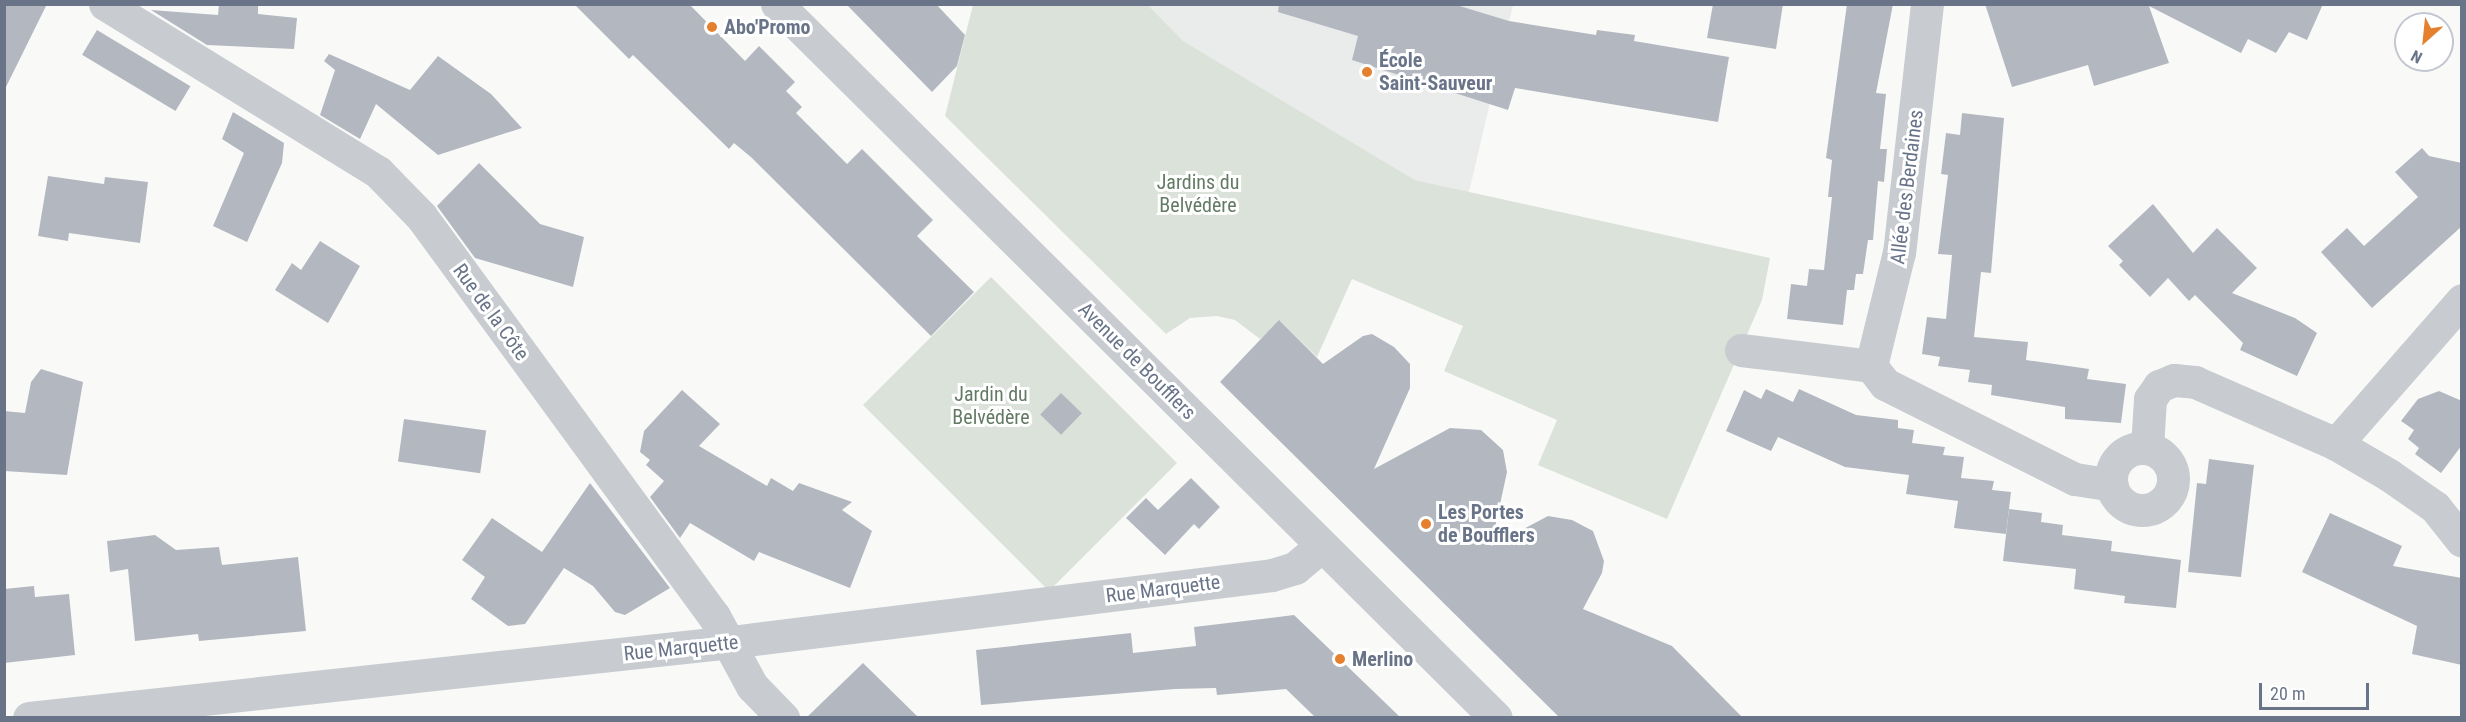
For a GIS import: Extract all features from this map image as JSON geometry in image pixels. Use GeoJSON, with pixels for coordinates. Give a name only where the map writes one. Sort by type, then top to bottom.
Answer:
{"type":"FeatureCollection","features":[{"type":"Feature","properties":{"kind":"street","name":"Rue de la Côte"},"geometry":{"type":"LineString","coordinates":[[105,4],[378,172],[396,189],[421,216],[732,642],[752,686],[783,717]]}},
{"type":"Feature","properties":{"kind":"street","name":"Avenue de Boufflers"},"geometry":{"type":"LineString","coordinates":[[777,4],[1496,717]]}},
{"type":"Feature","properties":{"kind":"street","name":"Allée des Berdaines"},"geometry":{"type":"LineString","coordinates":[[1871,366],[1899,252],[1927,4]]}},
{"type":"Feature","properties":{"kind":"street"},"geometry":{"type":"LineString","coordinates":[[2337,444],[2462,300]]}},
{"type":"Feature","properties":{"kind":"street"},"geometry":{"type":"LineString","coordinates":[[1741,350],[1871,366],[1885,384],[2054,469],[2075,479],[2112,485],[2131,508],[2161,504],[2172,487],[2171,467],[2147,448]]}},
{"type":"Feature","properties":{"kind":"street"},"geometry":{"type":"LineString","coordinates":[[2147,448],[2150,399],[2159,386],[2174,380],[2195,382],[2337,444],[2434,507],[2462,541]]}},
{"type":"Feature","properties":{"kind":"street"},"geometry":{"type":"LineString","coordinates":[[2112,485],[2120,458],[2147,448]]}},
{"type":"Feature","properties":{"kind":"street","name":"Rue Marquette"},"geometry":{"type":"LineString","coordinates":[[28,717],[732,642],[1272,575],[1296,568],[1322,545]]}},
{"type":"Feature","properties":{"kind":"shaded area","name":"École Saint-Sauveur"},"geometry":{"type":"Polygon","coordinates":[[[1148,5],[1513,5],[1469,192],[1415,180],[1183,41],[1148,5]]]}},
{"type":"Feature","properties":{"kind":"green space","name":"Jardins du Belvédère"},"geometry":{"type":"Polygon","coordinates":[[[973,5],[1148,5],[1183,41],[1415,180],[1770,258],[1762,300],[1667,519],[1538,465],[1557,420],[1444,371],[1463,326],[1352,279],[1317,357],[1280,321],[1260,339],[1235,320],[1217,316],[1190,318],[1166,334],[945,116],[973,5]]]}},
{"type":"Feature","properties":{"kind":"green space","name":"Jardin du Belvédère"},"geometry":{"type":"Polygon","coordinates":[[[991,277],[1177,463],[1049,591],[863,405],[991,277]]]}},
{"type":"Feature","properties":{"kind":"building"},"geometry":{"type":"Polygon","coordinates":[[[4,4],[47,4],[4,91],[4,4]]]}},
{"type":"Feature","properties":{"kind":"building"},"geometry":{"type":"Polygon","coordinates":[[[219,4],[258,4],[258,14],[297,18],[294,49],[207,45],[151,10],[218,15],[219,4]]]}},
{"type":"Feature","properties":{"kind":"building"},"geometry":{"type":"Polygon","coordinates":[[[574,4],[689,4],[745,61],[759,46],[795,82],[786,91],[802,107],[796,113],[847,164],[862,149],[933,220],[917,236],[974,292],[931,336],[752,158],[734,143],[729,149],[633,55],[629,59],[574,4]]]}},
{"type":"Feature","properties":{"kind":"building"},"geometry":{"type":"Polygon","coordinates":[[[846,4],[936,4],[965,35],[957,66],[932,92],[846,4]]]}},
{"type":"Feature","properties":{"kind":"building"},"geometry":{"type":"Polygon","coordinates":[[[1279,4],[1453,4],[1509,21],[1596,35],[1597,30],[1635,35],[1634,41],[1729,57],[1718,122],[1515,88],[1508,110],[1352,60],[1358,36],[1278,12],[1279,4]]]}},
{"type":"Feature","properties":{"kind":"building"},"geometry":{"type":"Polygon","coordinates":[[[1713,4],[1783,4],[1776,49],[1707,38],[1713,4]]]}},
{"type":"Feature","properties":{"kind":"building"},"geometry":{"type":"Polygon","coordinates":[[[1847,4],[1893,4],[1876,93],[1886,94],[1880,149],[1887,149],[1884,182],[1878,181],[1873,240],[1868,240],[1863,274],[1856,274],[1854,290],[1847,290],[1843,325],[1787,319],[1791,284],[1807,286],[1809,269],[1824,270],[1832,197],[1828,197],[1832,160],[1826,158],[1847,4]]]}},
{"type":"Feature","properties":{"kind":"building"},"geometry":{"type":"Polygon","coordinates":[[[1985,4],[2323,4],[2307,40],[2289,32],[2276,53],[2248,39],[2241,53],[2149,6],[2169,63],[2094,86],[2088,65],[2012,87],[1985,4]]]}},
{"type":"Feature","properties":{"kind":"building"},"geometry":{"type":"Polygon","coordinates":[[[97,30],[190,86],[175,111],[82,55],[97,30]]]}},
{"type":"Feature","properties":{"kind":"building"},"geometry":{"type":"Polygon","coordinates":[[[329,54],[410,90],[438,56],[491,94],[522,128],[438,155],[376,104],[360,139],[320,115],[335,70],[324,61],[329,54]]]}},
{"type":"Feature","properties":{"kind":"building"},"geometry":{"type":"Polygon","coordinates":[[[233,112],[284,143],[282,163],[247,242],[213,226],[244,153],[222,139],[233,112]]]}},
{"type":"Feature","properties":{"kind":"building"},"geometry":{"type":"Polygon","coordinates":[[[1962,113],[2004,118],[1991,273],[1981,272],[1974,337],[2028,342],[2026,360],[2089,369],[2087,379],[2126,384],[2121,423],[2065,419],[2065,407],[1991,395],[1992,385],[1968,382],[1970,370],[1938,366],[1940,357],[1922,354],[1927,317],[1946,319],[1952,255],[1938,254],[1948,175],[1941,174],[1946,133],[1960,135],[1962,113]]]}},
{"type":"Feature","properties":{"kind":"building"},"geometry":{"type":"Polygon","coordinates":[[[2422,148],[2429,156],[2462,163],[2462,226],[2372,308],[2321,252],[2347,228],[2364,246],[2418,197],[2395,172],[2422,148]]]}},
{"type":"Feature","properties":{"kind":"building"},"geometry":{"type":"Polygon","coordinates":[[[479,163],[540,224],[584,237],[573,287],[475,258],[437,206],[479,163]]]}},
{"type":"Feature","properties":{"kind":"building"},"geometry":{"type":"Polygon","coordinates":[[[48,176],[104,184],[105,177],[148,182],[140,243],[69,233],[68,241],[38,236],[48,176]]]}},
{"type":"Feature","properties":{"kind":"building"},"geometry":{"type":"Polygon","coordinates":[[[2153,204],[2193,253],[2217,228],[2257,268],[2232,293],[2295,318],[2317,333],[2297,376],[2240,350],[2243,343],[2195,295],[2189,301],[2168,278],[2150,297],[2119,265],[2123,261],[2108,246],[2153,204]]]}},
{"type":"Feature","properties":{"kind":"building"},"geometry":{"type":"Polygon","coordinates":[[[320,241],[360,266],[328,323],[275,290],[292,263],[301,270],[320,241]]]}},
{"type":"Feature","properties":{"kind":"building","name":"Les Portes de Boufflers"},"geometry":{"type":"Polygon","coordinates":[[[1279,320],[1323,364],[1363,336],[1372,334],[1394,347],[1410,364],[1410,388],[1374,469],[1450,428],[1481,430],[1503,450],[1507,472],[1491,546],[1548,516],[1572,520],[1593,531],[1604,561],[1602,573],[1583,609],[1672,646],[1742,717],[1559,717],[1220,382],[1279,320]]]}},
{"type":"Feature","properties":{"kind":"building"},"geometry":{"type":"Polygon","coordinates":[[[41,369],[83,382],[67,475],[4,471],[4,411],[25,413],[31,382],[41,369]]]}},
{"type":"Feature","properties":{"kind":"building"},"geometry":{"type":"Polygon","coordinates":[[[1766,389],[1793,402],[1799,389],[1856,415],[1898,420],[1898,428],[1914,430],[1912,443],[1945,447],[1943,455],[1964,457],[1961,478],[1994,481],[1992,490],[2011,492],[2006,534],[1954,528],[1958,501],[1906,494],[1909,475],[1845,467],[1778,437],[1771,451],[1726,431],[1744,390],[1761,399],[1766,389]]]}},
{"type":"Feature","properties":{"kind":"building"},"geometry":{"type":"Polygon","coordinates":[[[682,390],[720,424],[699,446],[767,486],[771,478],[793,491],[799,483],[852,502],[842,510],[872,531],[850,588],[759,552],[754,561],[690,523],[680,538],[650,497],[664,481],[646,465],[650,460],[640,452],[644,431],[682,390]]]}},
{"type":"Feature","properties":{"kind":"building"},"geometry":{"type":"Polygon","coordinates":[[[2439,391],[2462,401],[2462,445],[2441,473],[2415,454],[2419,448],[2408,439],[2414,430],[2401,421],[2418,399],[2439,391]]]}},
{"type":"Feature","properties":{"kind":"building"},"geometry":{"type":"Polygon","coordinates":[[[1061,393],[1082,413],[1061,435],[1040,415],[1061,393]]]}},
{"type":"Feature","properties":{"kind":"building"},"geometry":{"type":"Polygon","coordinates":[[[404,419],[486,431],[480,473],[398,462],[404,419]]]}},
{"type":"Feature","properties":{"kind":"building"},"geometry":{"type":"Polygon","coordinates":[[[2209,459],[2254,465],[2241,577],[2188,572],[2197,483],[2206,484],[2209,459]]]}},
{"type":"Feature","properties":{"kind":"building"},"geometry":{"type":"Polygon","coordinates":[[[1191,478],[1220,507],[1199,529],[1194,524],[1165,555],[1126,518],[1146,498],[1158,510],[1191,478]]]}},
{"type":"Feature","properties":{"kind":"building"},"geometry":{"type":"Polygon","coordinates":[[[590,483],[670,588],[625,615],[615,612],[593,586],[564,568],[525,624],[508,626],[471,599],[485,577],[462,560],[492,518],[542,552],[590,483]]]}},
{"type":"Feature","properties":{"kind":"building"},"geometry":{"type":"Polygon","coordinates":[[[2009,509],[2042,513],[2041,522],[2063,525],[2062,535],[2112,541],[2111,551],[2181,560],[2176,608],[2124,603],[2125,596],[2074,589],[2076,569],[2003,561],[2009,509]]]}},
{"type":"Feature","properties":{"kind":"building"},"geometry":{"type":"Polygon","coordinates":[[[2330,513],[2402,546],[2393,566],[2462,578],[2462,665],[2412,654],[2417,626],[2302,572],[2330,513]]]}},
{"type":"Feature","properties":{"kind":"building"},"geometry":{"type":"Polygon","coordinates":[[[155,535],[176,550],[219,547],[222,565],[298,557],[306,631],[199,641],[198,634],[135,641],[128,569],[110,572],[107,541],[155,535]]]}},
{"type":"Feature","properties":{"kind":"building"},"geometry":{"type":"Polygon","coordinates":[[[34,586],[35,597],[69,594],[75,655],[4,663],[4,589],[34,586]]]}},
{"type":"Feature","properties":{"kind":"building"},"geometry":{"type":"Polygon","coordinates":[[[1294,615],[1400,717],[1315,717],[1286,689],[1217,695],[1216,688],[1175,689],[981,705],[976,650],[1131,633],[1133,653],[1196,646],[1194,627],[1294,615]]]}},
{"type":"Feature","properties":{"kind":"building"},"geometry":{"type":"Polygon","coordinates":[[[863,663],[918,717],[807,717],[863,663]]]}},
{"type":"Feature","properties":{"kind":"place","name":"Abo'Promo"},"geometry":{"type":"Point","coordinates":[712,27]}},
{"type":"Feature","properties":{"kind":"place","name":"École Saint-Sauveur"},"geometry":{"type":"Point","coordinates":[1367,72]}},
{"type":"Feature","properties":{"kind":"place","name":"Les Portes de Boufflers"},"geometry":{"type":"Point","coordinates":[1426,524]}},
{"type":"Feature","properties":{"kind":"place","name":"Merlino"},"geometry":{"type":"Point","coordinates":[1340,659]}}]}
